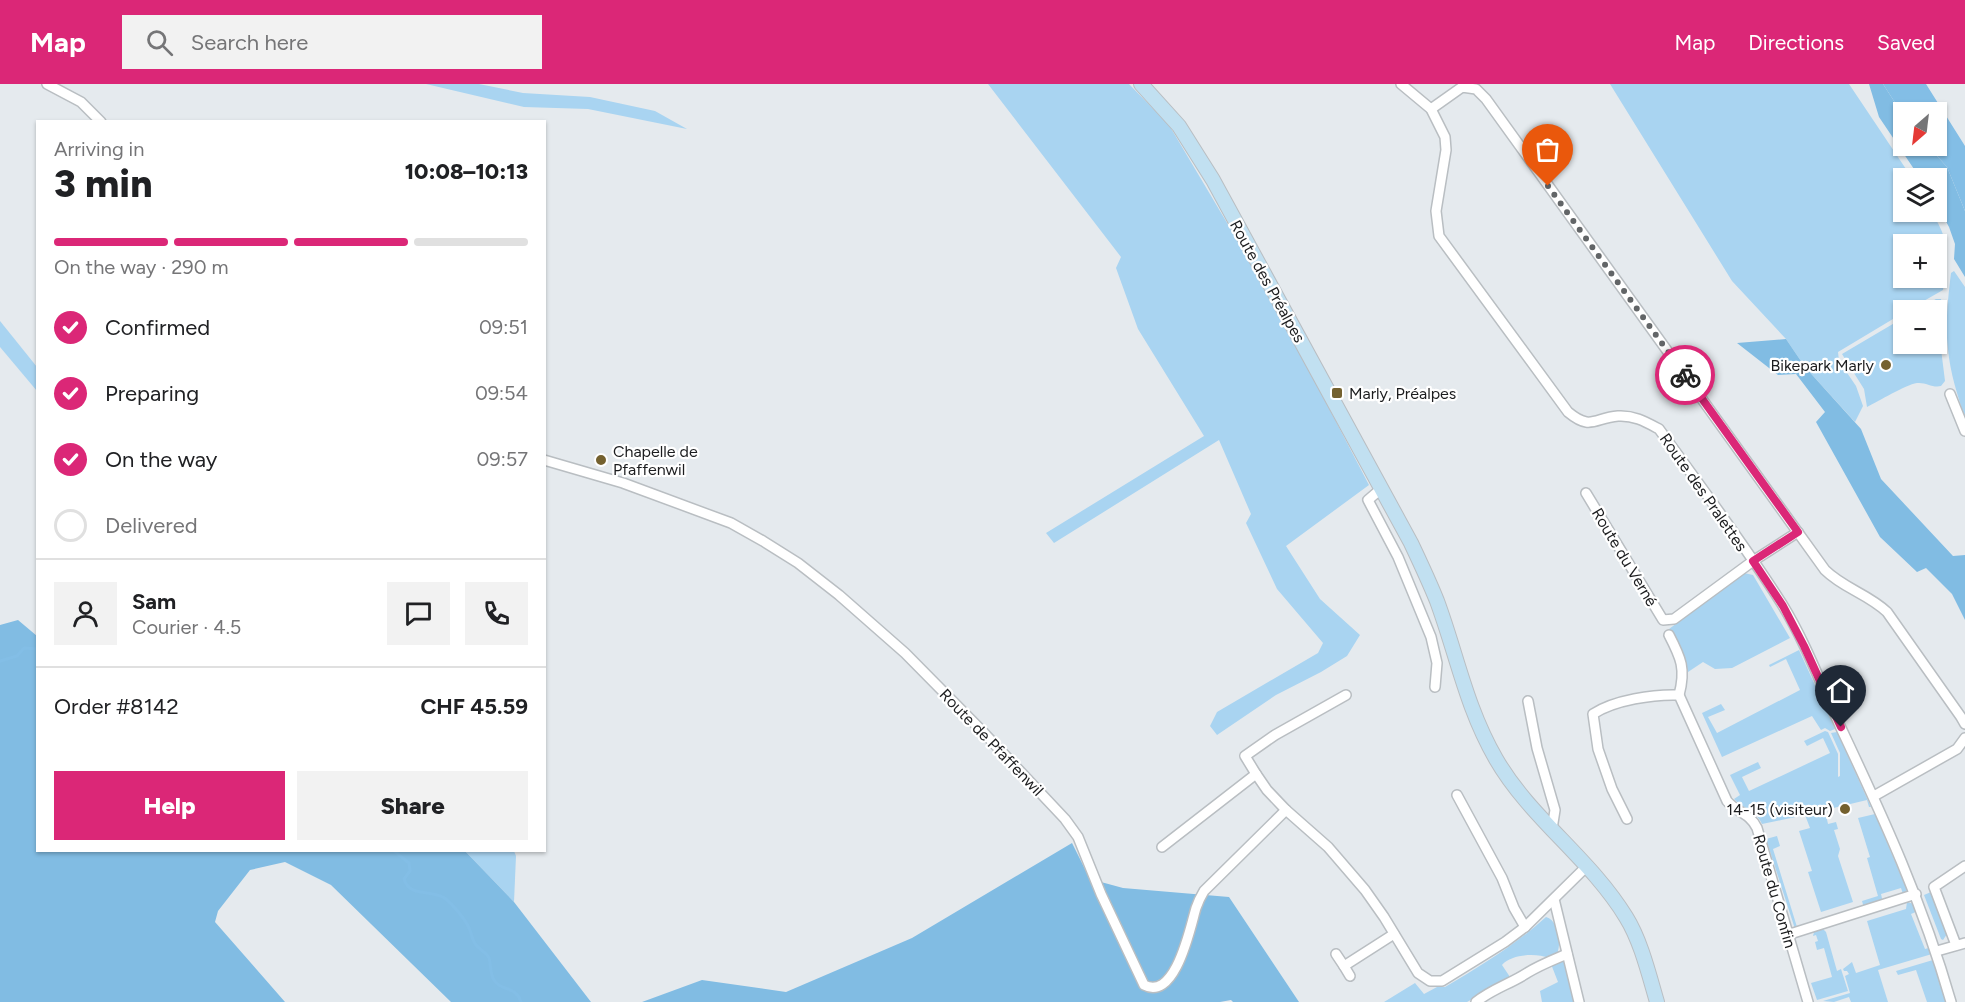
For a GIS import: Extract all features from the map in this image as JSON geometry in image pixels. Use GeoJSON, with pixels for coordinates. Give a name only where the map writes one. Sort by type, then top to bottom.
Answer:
{"type":"FeatureCollection","features":[{"type":"Feature","properties":{"kind":"main road","name":"Route des Préalpes"},"geometry":{"type":"LineString","coordinates":[[1141,84],[1179,126],[1198,155],[1411,543],[1433,592],[1478,724],[1497,760],[1520,794],[1587,866],[1627,918],[1645,961],[1657,1002]]}},
{"type":"Feature","properties":{"kind":"street"},"geometry":{"type":"LineString","coordinates":[[47,84],[72,96],[99,120]]}},
{"type":"Feature","properties":{"kind":"street","name":"Route des Pralettes"},"geometry":{"type":"LineString","coordinates":[[1401,84],[1431,109],[1444,137],[1446,150],[1436,211],[1438,236],[1568,412],[1579,421],[1592,423],[1618,416],[1638,418],[1659,429],[1783,606],[1874,796],[1916,894],[1937,951],[1951,1002]]}},
{"type":"Feature","properties":{"kind":"street"},"geometry":{"type":"LineString","coordinates":[[1431,109],[1462,87],[1476,89],[1486,99],[1825,570],[1836,581],[1876,602],[1887,612],[1965,724]]}},
{"type":"Feature","properties":{"kind":"street"},"geometry":{"type":"LineString","coordinates":[[1950,394],[1965,431]]}},
{"type":"Feature","properties":{"kind":"street","name":"Route de Pfaffenwil"},"geometry":{"type":"LineString","coordinates":[[546,461],[623,483],[730,523],[798,563],[839,595],[905,653],[1065,819],[1078,837],[1101,894],[1144,985],[1154,992],[1162,993],[1169,988],[1179,972],[1197,907],[1204,891],[1286,810]]}},
{"type":"Feature","properties":{"kind":"street"},"geometry":{"type":"LineString","coordinates":[[1382,488],[1368,500],[1398,556],[1431,637],[1437,663],[1435,687]]}},
{"type":"Feature","properties":{"kind":"street","name":"Route du Verné"},"geometry":{"type":"LineString","coordinates":[[1586,493],[1663,620],[1674,619],[1753,561]]}},
{"type":"Feature","properties":{"kind":"street"},"geometry":{"type":"LineString","coordinates":[[1753,561],[1798,532]]}},
{"type":"Feature","properties":{"kind":"street","name":"Route du Confin"},"geometry":{"type":"LineString","coordinates":[[1669,635],[1680,656],[1683,678],[1679,695],[1727,801],[1732,807],[1747,814],[1757,828],[1787,935],[1809,1002]]}},
{"type":"Feature","properties":{"kind":"street"},"geometry":{"type":"LineString","coordinates":[[1627,819],[1612,789],[1598,749],[1593,714],[1604,706],[1663,694],[1679,695]]}},
{"type":"Feature","properties":{"kind":"street"},"geometry":{"type":"LineString","coordinates":[[1346,695],[1275,735],[1245,756],[1267,790],[1328,848],[1365,890],[1418,973],[1430,981],[1442,981],[1505,942],[1525,927],[1587,866]]}},
{"type":"Feature","properties":{"kind":"street"},"geometry":{"type":"LineString","coordinates":[[1528,701],[1537,748],[1555,810],[1552,829]]}},
{"type":"Feature","properties":{"kind":"street"},"geometry":{"type":"LineString","coordinates":[[1874,796],[1957,749],[1965,738]]}},
{"type":"Feature","properties":{"kind":"street"},"geometry":{"type":"LineString","coordinates":[[1162,847],[1256,774]]}},
{"type":"Feature","properties":{"kind":"street"},"geometry":{"type":"LineString","coordinates":[[1457,795],[1502,878],[1514,908],[1525,927]]}},
{"type":"Feature","properties":{"kind":"street"},"geometry":{"type":"LineString","coordinates":[[1937,951],[1961,944],[1934,887],[1965,866]]}},
{"type":"Feature","properties":{"kind":"street"},"geometry":{"type":"LineString","coordinates":[[1787,935],[1916,894]]}},
{"type":"Feature","properties":{"kind":"street"},"geometry":{"type":"LineString","coordinates":[[1554,899],[1579,1002]]}},
{"type":"Feature","properties":{"kind":"street"},"geometry":{"type":"LineString","coordinates":[[1344,966],[1394,934]]}},
{"type":"Feature","properties":{"kind":"street"},"geometry":{"type":"LineString","coordinates":[[1336,954],[1350,976]]}},
{"type":"Feature","properties":{"kind":"street"},"geometry":{"type":"LineString","coordinates":[[1476,1002],[1492,990],[1567,954]]}},
{"type":"Feature","properties":{"kind":"shaded area"},"geometry":{"type":"Polygon","coordinates":[[[426,84],[479,84],[523,93],[590,97],[655,111],[687,129],[588,109],[524,107],[426,84]]]}},
{"type":"Feature","properties":{"kind":"shaded area"},"geometry":{"type":"Polygon","coordinates":[[[988,84],[1129,84],[1169,125],[1271,297],[1369,485],[1286,546],[1320,599],[1360,635],[1347,656],[1276,695],[1217,735],[1210,726],[1217,712],[1318,653],[1323,643],[1277,589],[1246,523],[1251,514],[1219,440],[1054,543],[1046,533],[1204,436],[1138,329],[1116,268],[1121,257],[988,84]]]}},
{"type":"Feature","properties":{"kind":"shaded area"},"geometry":{"type":"Polygon","coordinates":[[[1610,84],[1849,84],[1893,150],[1893,156],[1897,156],[1905,168],[1893,168],[1893,222],[1937,222],[1942,234],[1893,234],[1893,288],[1943,288],[1943,290],[1926,300],[1893,300],[1893,319],[1838,352],[1839,361],[1856,386],[1863,406],[1855,422],[1805,367],[1786,339],[1732,281],[1610,84]]]}},
{"type":"Feature","properties":{"kind":"shaded area"},"geometry":{"type":"Polygon","coordinates":[[[1869,84],[1883,84],[1895,102],[1893,138],[1879,117],[1869,84]]]}},
{"type":"Feature","properties":{"kind":"shaded area"},"geometry":{"type":"Polygon","coordinates":[[[1883,84],[1926,84],[1937,102],[1895,102],[1883,84]]]}},
{"type":"Feature","properties":{"kind":"shaded area"},"geometry":{"type":"Polygon","coordinates":[[[1947,117],[1965,146],[1965,211],[1947,167],[1937,156],[1947,156],[1947,117]]]}},
{"type":"Feature","properties":{"kind":"shaded area"},"geometry":{"type":"Polygon","coordinates":[[[1905,156],[1937,156],[1947,167],[1965,211],[1965,277],[1954,259],[1955,244],[1946,222],[1947,168],[1913,168],[1905,156]]]}},
{"type":"Feature","properties":{"kind":"shaded area"},"geometry":{"type":"Polygon","coordinates":[[[1954,271],[1965,287],[1965,419],[1952,376],[1947,340],[1951,273],[1954,271]]]}},
{"type":"Feature","properties":{"kind":"shaded area"},"geometry":{"type":"Polygon","coordinates":[[[0,321],[36,366],[36,390],[0,347],[0,321]]]}},
{"type":"Feature","properties":{"kind":"shaded area","name":"Bikepark Marly"},"geometry":{"type":"Polygon","coordinates":[[[1893,324],[1893,354],[1942,354],[1945,381],[1941,386],[1912,384],[1867,407],[1864,389],[1842,354],[1893,324]]]}},
{"type":"Feature","properties":{"kind":"shaded area"},"geometry":{"type":"Polygon","coordinates":[[[1786,339],[1805,367],[1861,429],[1881,479],[1953,556],[1965,555],[1965,620],[1952,594],[1926,568],[1917,572],[1880,537],[1816,422],[1825,412],[1796,374],[1778,375],[1737,343],[1786,339]]]}},
{"type":"Feature","properties":{"kind":"shaded area"},"geometry":{"type":"Polygon","coordinates":[[[1744,573],[1753,575],[1790,638],[1732,668],[1715,669],[1703,662],[1688,672],[1684,658],[1669,629],[1744,573]]]}},
{"type":"Feature","properties":{"kind":"shaded area"},"geometry":{"type":"Polygon","coordinates":[[[18,620],[36,635],[36,852],[466,852],[514,902],[591,1002],[451,1002],[331,885],[285,862],[250,870],[218,911],[215,922],[285,1002],[0,1002],[0,625],[18,620]]]}},
{"type":"Feature","properties":{"kind":"shaded area"},"geometry":{"type":"Polygon","coordinates":[[[1799,650],[1835,729],[1821,730],[1812,716],[1722,757],[1702,713],[1721,704],[1725,710],[1708,717],[1717,733],[1800,690],[1786,659],[1770,667],[1769,665],[1799,650]]]}},
{"type":"Feature","properties":{"kind":"shaded area"},"geometry":{"type":"Polygon","coordinates":[[[1825,731],[1828,732],[1838,754],[1838,777],[1840,776],[1840,753],[1831,733],[1837,732],[1871,807],[1867,800],[1825,810],[1828,824],[1836,822],[1838,829],[1834,830],[1840,849],[1838,856],[1853,902],[1821,912],[1808,872],[1812,871],[1799,831],[1810,828],[1805,815],[1762,824],[1753,812],[1734,799],[1740,795],[1730,775],[1758,762],[1761,768],[1742,777],[1749,791],[1830,753],[1823,738],[1807,746],[1804,741],[1825,731]]]}},
{"type":"Feature","properties":{"kind":"shaded area"},"geometry":{"type":"Polygon","coordinates":[[[1875,814],[1907,890],[1903,894],[1901,888],[1881,894],[1883,903],[1864,908],[1862,901],[1878,896],[1867,858],[1870,857],[1858,818],[1875,814]]]}},
{"type":"Feature","properties":{"kind":"shaded area"},"geometry":{"type":"Polygon","coordinates":[[[1777,836],[1780,846],[1773,849],[1797,927],[1795,929],[1766,839],[1777,836]]]}},
{"type":"Feature","properties":{"kind":"shaded area"},"geometry":{"type":"Polygon","coordinates":[[[1072,843],[1090,879],[1123,888],[1229,897],[1299,1002],[1233,1002],[1231,1000],[1220,1002],[642,1002],[702,980],[786,992],[912,938],[1072,843]]]}},
{"type":"Feature","properties":{"kind":"shaded area"},"geometry":{"type":"Polygon","coordinates":[[[466,852],[514,852],[514,902],[466,852]]]}},
{"type":"Feature","properties":{"kind":"shaded area"},"geometry":{"type":"Polygon","coordinates":[[[1931,892],[1947,934],[1943,940],[1924,895],[1931,892]]]}},
{"type":"Feature","properties":{"kind":"shaded area"},"geometry":{"type":"Polygon","coordinates":[[[1907,902],[1914,904],[1918,911],[1911,914],[1925,949],[1932,947],[1932,954],[1878,970],[1888,1002],[1851,1002],[1849,997],[1834,1002],[1823,1001],[1850,993],[1845,976],[1849,974],[1843,969],[1852,962],[1856,973],[1880,965],[1867,921],[1906,909],[1907,902]]]}},
{"type":"Feature","properties":{"kind":"shaded area"},"geometry":{"type":"Polygon","coordinates":[[[1546,917],[1553,922],[1558,932],[1557,954],[1549,958],[1538,955],[1506,961],[1502,965],[1510,977],[1467,1002],[1384,1002],[1415,983],[1424,994],[1437,987],[1445,987],[1497,955],[1546,917]]]}},
{"type":"Feature","properties":{"kind":"shaded area"},"geometry":{"type":"Polygon","coordinates":[[[1822,928],[1826,932],[1837,971],[1841,969],[1848,991],[1817,1000],[1811,983],[1832,977],[1824,948],[1817,950],[1815,942],[1818,941],[1816,935],[1813,936],[1814,932],[1822,928]]]}},
{"type":"Feature","properties":{"kind":"shaded area"},"geometry":{"type":"Polygon","coordinates":[[[1564,960],[1577,1002],[1542,1002],[1540,991],[1558,982],[1551,964],[1564,960]]]}},
{"type":"Feature","properties":{"kind":"shaded area"},"geometry":{"type":"Polygon","coordinates":[[[1933,960],[1948,1002],[1927,1002],[1916,970],[1898,975],[1896,971],[1933,960]]]}},
{"type":"Feature","properties":{"kind":"waterway"},"geometry":{"type":"LineString","coordinates":[[0,661],[17,656],[24,648],[36,649]]}},
{"type":"Feature","properties":{"kind":"waterway"},"geometry":{"type":"LineString","coordinates":[[395,852],[409,863],[410,871],[404,879],[407,885],[416,891],[441,896],[452,905],[467,924],[476,945],[489,958],[494,980],[500,986],[516,993],[521,1002]]}},
{"type":"Feature","properties":{"kind":"way so far"},"geometry":{"type":"LineString","coordinates":[[1548,186],[1685,375]]}},
{"type":"Feature","properties":{"kind":"place","name":"Bikepark Marly"},"geometry":{"type":"Point","coordinates":[1886,365]}},
{"type":"Feature","properties":{"kind":"place","name":"Marly, Préalpes"},"geometry":{"type":"Point","coordinates":[1337,393]}},
{"type":"Feature","properties":{"kind":"place","name":"Chapelle de Pfaffenwil"},"geometry":{"type":"Point","coordinates":[601,460]}},
{"type":"Feature","properties":{"kind":"place","name":"14-15 (visiteur)"},"geometry":{"type":"Point","coordinates":[1845,809]}},
{"type":"Feature","properties":{"kind":"route"},"geometry":{"type":"LineString","coordinates":[[1685,375],[1798,532],[1753,561],[1783,606],[1841,727]]}}]}
